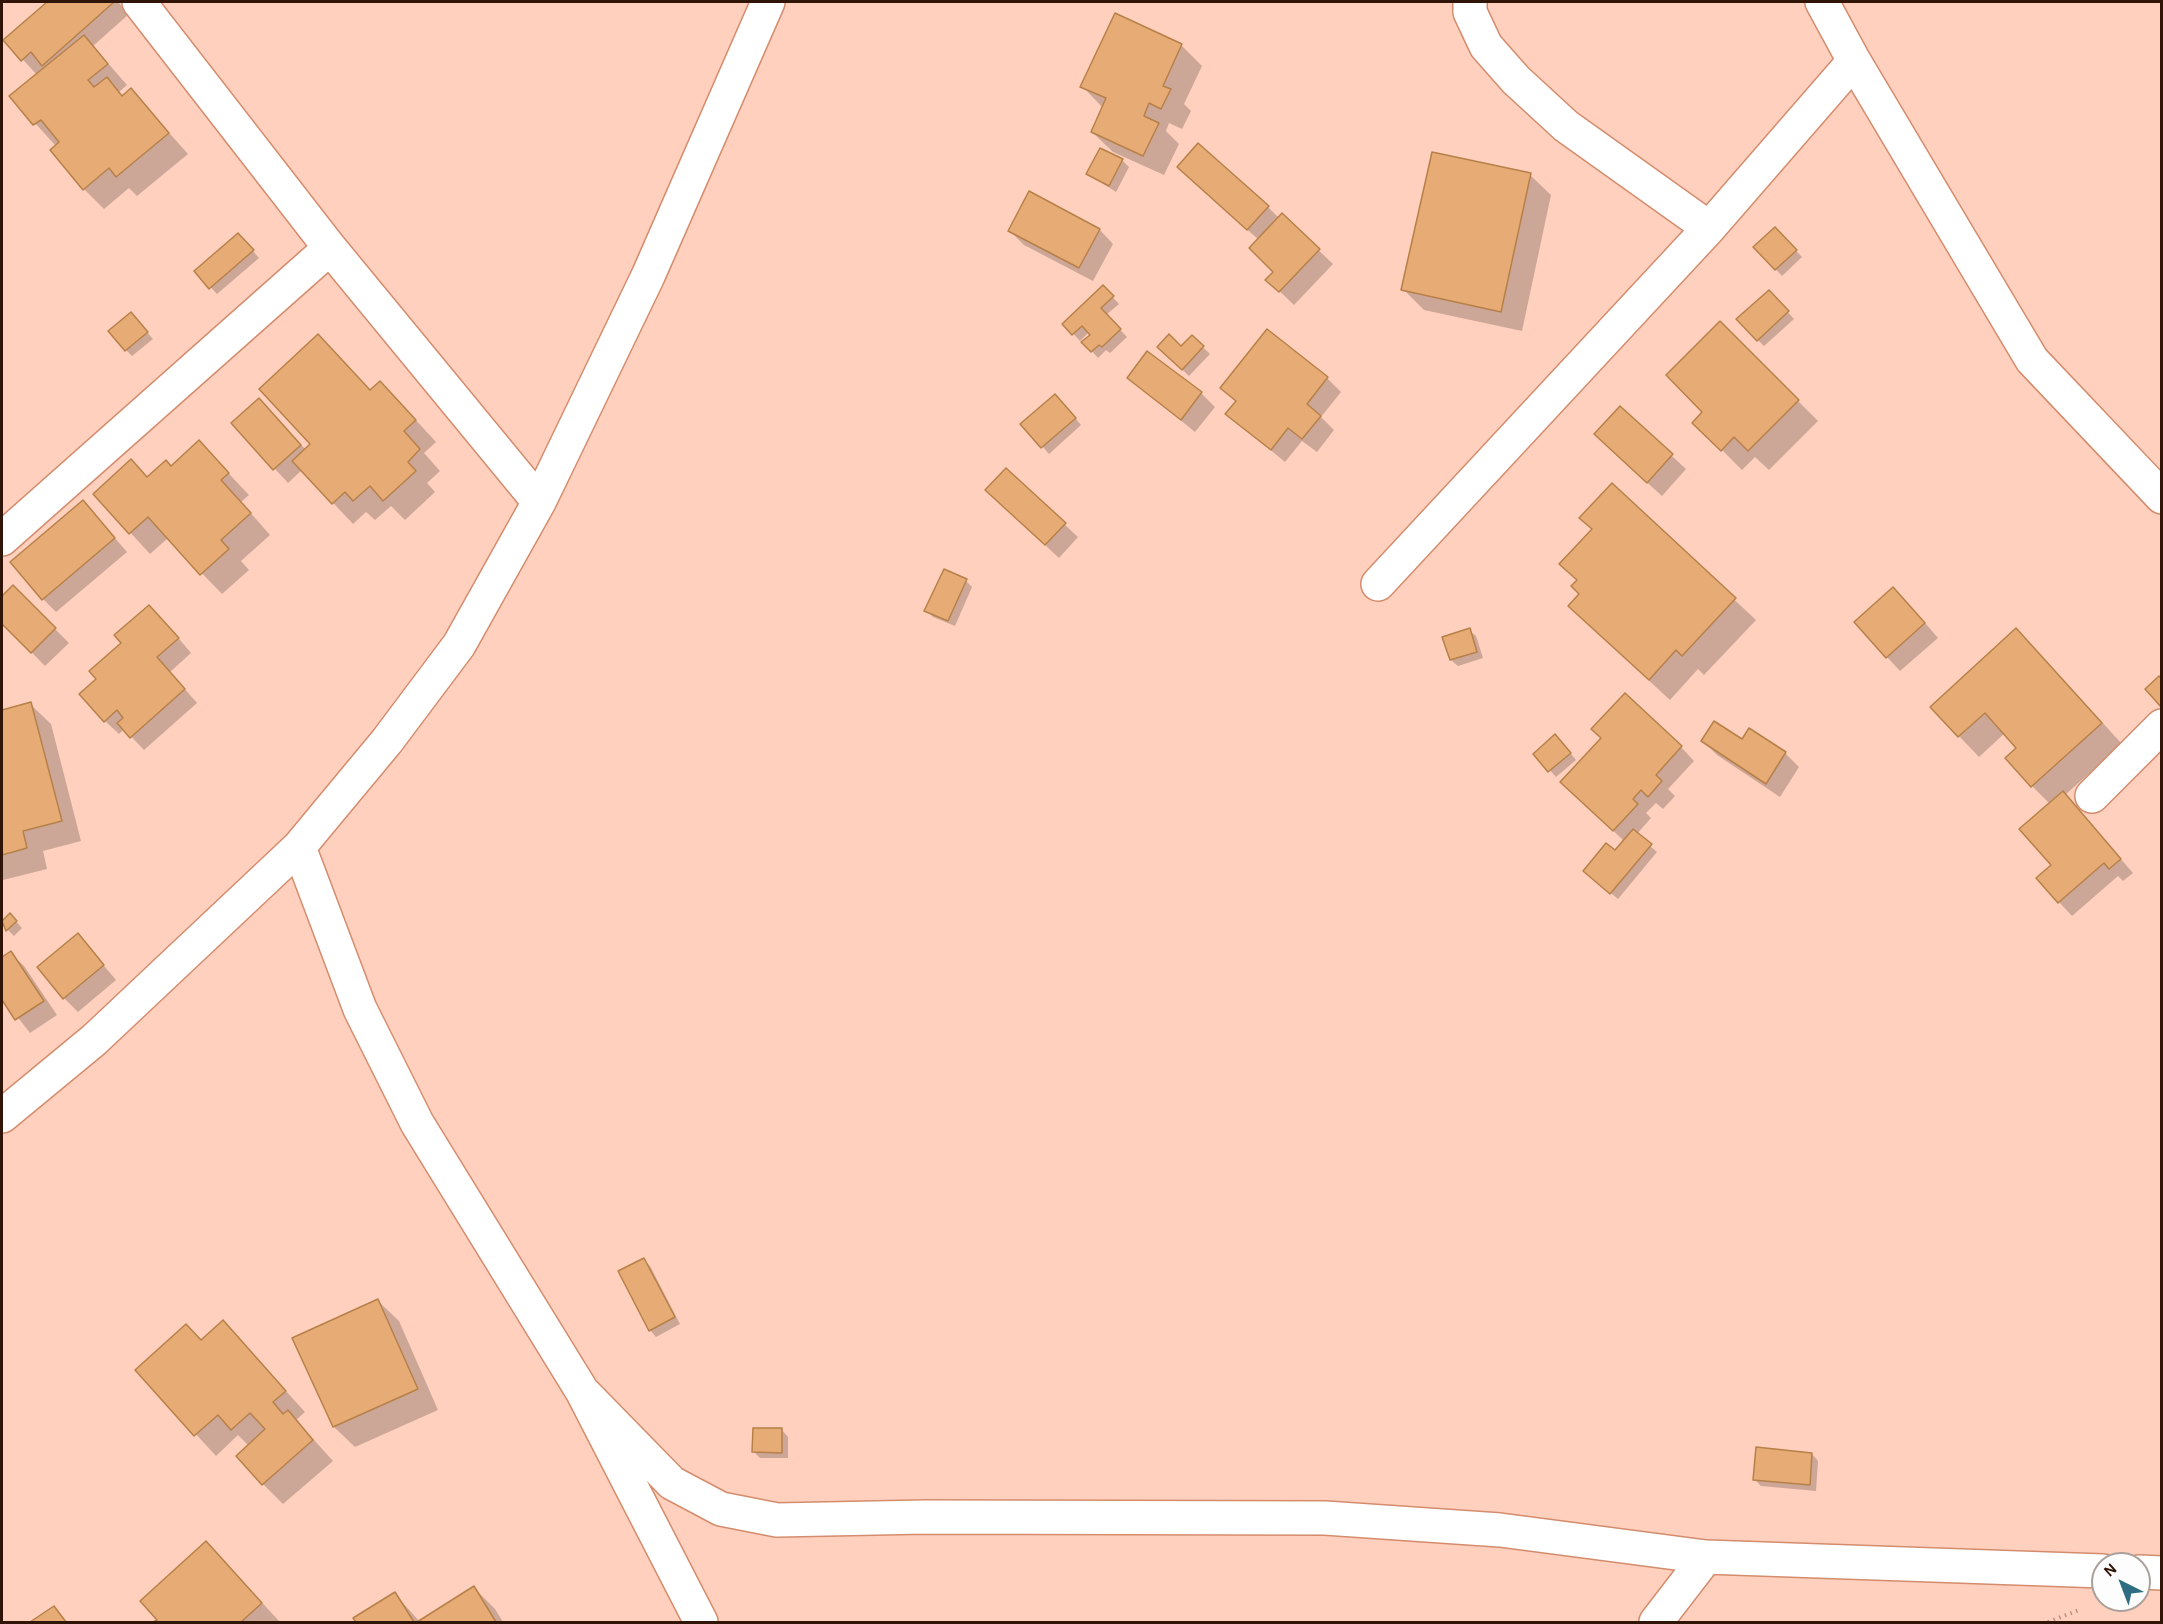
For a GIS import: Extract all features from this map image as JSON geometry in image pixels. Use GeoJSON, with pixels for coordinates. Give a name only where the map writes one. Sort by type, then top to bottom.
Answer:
{"type":"FeatureCollection","features":[{"type":"Feature","properties":{"kind":"street"},"geometry":{"type":"LineString","coordinates":[[139,2],[330,248],[538,502]]}},
{"type":"Feature","properties":{"kind":"street"},"geometry":{"type":"LineString","coordinates":[[2,1116],[94,1040],[299,848],[387,741],[459,645],[538,502],[648,276],[768,2]]}},
{"type":"Feature","properties":{"kind":"street"},"geometry":{"type":"LineString","coordinates":[[1470,2],[1470,12],[1486,46],[1516,80],[1566,126],[1709,228]]}},
{"type":"Feature","properties":{"kind":"street"},"geometry":{"type":"LineString","coordinates":[[1822,2],[1854,61],[2032,360],[2162,497]]}},
{"type":"Feature","properties":{"kind":"street"},"geometry":{"type":"LineString","coordinates":[[1378,584],[1709,228],[1854,61]]}},
{"type":"Feature","properties":{"kind":"street"},"geometry":{"type":"LineString","coordinates":[[2,539],[330,248]]}},
{"type":"Feature","properties":{"kind":"street"},"geometry":{"type":"LineString","coordinates":[[2092,796],[2162,726]]}},
{"type":"Feature","properties":{"kind":"street"},"geometry":{"type":"LineString","coordinates":[[299,848],[360,1009],[417,1123],[582,1391],[701,1623]]}},
{"type":"Feature","properties":{"kind":"street"},"geometry":{"type":"LineString","coordinates":[[582,1391],[672,1483],[721,1509],[777,1520],[925,1517],[1325,1518],[1500,1530],[1706,1557],[2091,1571]]}},
{"type":"Feature","properties":{"kind":"street"},"geometry":{"type":"LineString","coordinates":[[1656,1623],[1706,1557]]}},
{"type":"Feature","properties":{"kind":"building"},"geometry":{"type":"Polygon","coordinates":[[[47,2],[114,2],[42,66],[31,52],[21,61],[3,40],[47,2]]]}},
{"type":"Feature","properties":{"kind":"building"},"geometry":{"type":"Polygon","coordinates":[[[1115,13],[1182,44],[1163,86],[1171,89],[1161,109],[1149,103],[1144,116],[1159,123],[1143,156],[1091,132],[1106,98],[1080,87],[1115,13]]]}},
{"type":"Feature","properties":{"kind":"building"},"geometry":{"type":"Polygon","coordinates":[[[84,35],[108,64],[88,80],[94,87],[107,77],[122,96],[131,88],[169,133],[116,177],[109,168],[83,190],[50,150],[59,142],[41,120],[33,125],[9,96],[84,35]]]}},
{"type":"Feature","properties":{"kind":"building"},"geometry":{"type":"Polygon","coordinates":[[[1198,143],[1269,206],[1247,230],[1177,167],[1198,143]]]}},
{"type":"Feature","properties":{"kind":"building"},"geometry":{"type":"Polygon","coordinates":[[[1100,148],[1123,159],[1109,186],[1086,174],[1100,148]]]}},
{"type":"Feature","properties":{"kind":"building"},"geometry":{"type":"Polygon","coordinates":[[[1432,152],[1531,173],[1501,312],[1401,290],[1432,152]]]}},
{"type":"Feature","properties":{"kind":"building"},"geometry":{"type":"Polygon","coordinates":[[[1029,191],[1100,229],[1079,268],[1008,231],[1029,191]]]}},
{"type":"Feature","properties":{"kind":"building"},"geometry":{"type":"Polygon","coordinates":[[[1282,213],[1320,249],[1279,292],[1265,280],[1273,272],[1249,248],[1282,213]]]}},
{"type":"Feature","properties":{"kind":"building"},"geometry":{"type":"Polygon","coordinates":[[[1775,227],[1797,250],[1775,270],[1753,247],[1775,227]]]}},
{"type":"Feature","properties":{"kind":"building"},"geometry":{"type":"Polygon","coordinates":[[[238,233],[254,250],[209,289],[194,271],[238,233]]]}},
{"type":"Feature","properties":{"kind":"building"},"geometry":{"type":"Polygon","coordinates":[[[1103,285],[1114,296],[1101,308],[1121,329],[1102,347],[1099,345],[1091,352],[1081,342],[1090,335],[1082,326],[1072,335],[1062,324],[1103,285]]]}},
{"type":"Feature","properties":{"kind":"building"},"geometry":{"type":"Polygon","coordinates":[[[1769,290],[1789,311],[1757,341],[1736,319],[1769,290]]]}},
{"type":"Feature","properties":{"kind":"building"},"geometry":{"type":"Polygon","coordinates":[[[131,312],[148,332],[125,351],[108,331],[131,312]]]}},
{"type":"Feature","properties":{"kind":"building"},"geometry":{"type":"Polygon","coordinates":[[[1720,321],[1799,400],[1748,451],[1734,437],[1721,451],[1692,423],[1702,412],[1666,375],[1720,321]]]}},
{"type":"Feature","properties":{"kind":"building"},"geometry":{"type":"Polygon","coordinates":[[[1267,329],[1328,377],[1307,404],[1321,416],[1302,439],[1288,428],[1271,450],[1225,414],[1236,401],[1220,388],[1267,329]]]}},
{"type":"Feature","properties":{"kind":"building"},"geometry":{"type":"Polygon","coordinates":[[[318,334],[370,390],[380,381],[416,420],[404,431],[420,449],[408,462],[416,471],[383,501],[370,486],[353,501],[345,492],[332,504],[292,461],[310,444],[259,389],[318,334]]]}},
{"type":"Feature","properties":{"kind":"building"},"geometry":{"type":"Polygon","coordinates":[[[1169,334],[1181,346],[1192,335],[1204,346],[1182,370],[1157,347],[1169,334]]]}},
{"type":"Feature","properties":{"kind":"building"},"geometry":{"type":"Polygon","coordinates":[[[1147,351],[1202,392],[1181,420],[1127,378],[1147,351]]]}},
{"type":"Feature","properties":{"kind":"building"},"geometry":{"type":"Polygon","coordinates":[[[1055,394],[1076,418],[1041,448],[1020,424],[1055,394]]]}},
{"type":"Feature","properties":{"kind":"building"},"geometry":{"type":"Polygon","coordinates":[[[259,398],[301,445],[273,470],[231,423],[259,398]]]}},
{"type":"Feature","properties":{"kind":"building"},"geometry":{"type":"Polygon","coordinates":[[[1620,406],[1673,454],[1647,483],[1594,434],[1620,406]]]}},
{"type":"Feature","properties":{"kind":"building"},"geometry":{"type":"Polygon","coordinates":[[[199,440],[229,473],[221,480],[251,513],[221,540],[229,549],[200,575],[148,517],[129,534],[93,494],[131,459],[147,477],[166,460],[171,466],[199,440]]]}},
{"type":"Feature","properties":{"kind":"building"},"geometry":{"type":"Polygon","coordinates":[[[1006,468],[1066,523],[1045,545],[985,490],[1006,468]]]}},
{"type":"Feature","properties":{"kind":"building"},"geometry":{"type":"Polygon","coordinates":[[[1612,483],[1736,598],[1682,656],[1676,650],[1649,680],[1568,606],[1579,594],[1571,586],[1577,580],[1559,564],[1592,529],[1579,518],[1612,483]]]}},
{"type":"Feature","properties":{"kind":"building"},"geometry":{"type":"Polygon","coordinates":[[[83,500],[115,538],[42,600],[10,562],[83,500]]]}},
{"type":"Feature","properties":{"kind":"building"},"geometry":{"type":"Polygon","coordinates":[[[944,569],[967,579],[948,621],[924,611],[944,569]]]}},
{"type":"Feature","properties":{"kind":"building"},"geometry":{"type":"Polygon","coordinates":[[[13,585],[56,628],[31,653],[2,624],[2,596],[13,585]]]}},
{"type":"Feature","properties":{"kind":"building"},"geometry":{"type":"Polygon","coordinates":[[[1893,587],[1925,623],[1886,658],[1854,622],[1893,587]]]}},
{"type":"Feature","properties":{"kind":"building"},"geometry":{"type":"Polygon","coordinates":[[[149,605],[179,638],[157,657],[185,689],[130,738],[117,723],[123,718],[117,710],[104,722],[79,694],[96,679],[89,671],[121,643],[114,635],[149,605]]]}},
{"type":"Feature","properties":{"kind":"building"},"geometry":{"type":"Polygon","coordinates":[[[1470,628],[1477,652],[1450,660],[1442,637],[1470,628]]]}},
{"type":"Feature","properties":{"kind":"building"},"geometry":{"type":"Polygon","coordinates":[[[2016,628],[2102,723],[2031,787],[2005,758],[2016,748],[1985,713],[1958,737],[1930,707],[2016,628]]]}},
{"type":"Feature","properties":{"kind":"building"},"geometry":{"type":"Polygon","coordinates":[[[2159,676],[2162,679],[2162,708],[2145,689],[2159,676]]]}},
{"type":"Feature","properties":{"kind":"building"},"geometry":{"type":"Polygon","coordinates":[[[1625,693],[1682,746],[1656,775],[1662,781],[1648,797],[1641,790],[1633,799],[1638,804],[1613,831],[1560,782],[1601,738],[1591,729],[1625,693]]]}},
{"type":"Feature","properties":{"kind":"building"},"geometry":{"type":"Polygon","coordinates":[[[31,702],[62,821],[23,831],[27,848],[2,855],[2,710],[31,702]]]}},
{"type":"Feature","properties":{"kind":"building"},"geometry":{"type":"Polygon","coordinates":[[[1714,721],[1742,739],[1749,728],[1786,752],[1766,784],[1701,741],[1714,721]]]}},
{"type":"Feature","properties":{"kind":"building"},"geometry":{"type":"Polygon","coordinates":[[[1555,734],[1571,753],[1548,772],[1533,754],[1555,734]]]}},
{"type":"Feature","properties":{"kind":"building"},"geometry":{"type":"Polygon","coordinates":[[[2063,791],[2121,859],[2109,869],[2104,863],[2058,903],[2036,878],[2051,865],[2019,829],[2063,791]]]}},
{"type":"Feature","properties":{"kind":"building"},"geometry":{"type":"Polygon","coordinates":[[[1633,829],[1652,844],[1610,894],[1583,871],[1606,843],[1615,850],[1633,829]]]}},
{"type":"Feature","properties":{"kind":"building"},"geometry":{"type":"Polygon","coordinates":[[[10,913],[17,921],[6,931],[2,921],[10,913]]]}},
{"type":"Feature","properties":{"kind":"building"},"geometry":{"type":"Polygon","coordinates":[[[78,933],[104,965],[63,999],[37,967],[78,933]]]}},
{"type":"Feature","properties":{"kind":"building"},"geometry":{"type":"Polygon","coordinates":[[[11,951],[44,1001],[15,1020],[2,1000],[2,957],[11,951]]]}},
{"type":"Feature","properties":{"kind":"building"},"geometry":{"type":"Polygon","coordinates":[[[644,1258],[675,1317],[649,1331],[618,1271],[644,1258]]]}},
{"type":"Feature","properties":{"kind":"building"},"geometry":{"type":"Polygon","coordinates":[[[378,1299],[418,1389],[333,1427],[292,1338],[378,1299]]]}},
{"type":"Feature","properties":{"kind":"building"},"geometry":{"type":"Polygon","coordinates":[[[223,1320],[286,1391],[273,1402],[283,1414],[288,1410],[313,1440],[262,1485],[236,1456],[265,1429],[250,1413],[231,1430],[218,1415],[194,1436],[135,1370],[186,1324],[201,1340],[223,1320]]]}},
{"type":"Feature","properties":{"kind":"building"},"geometry":{"type":"Polygon","coordinates":[[[753,1428],[782,1428],[782,1453],[752,1452],[753,1428]]]}},
{"type":"Feature","properties":{"kind":"building"},"geometry":{"type":"Polygon","coordinates":[[[1756,1447],[1812,1453],[1810,1485],[1753,1480],[1756,1447]]]}},
{"type":"Feature","properties":{"kind":"building"},"geometry":{"type":"Polygon","coordinates":[[[206,1541],[262,1603],[241,1622],[153,1622],[157,1620],[140,1601],[206,1541]]]}},
{"type":"Feature","properties":{"kind":"building"},"geometry":{"type":"Polygon","coordinates":[[[474,1586],[496,1622],[417,1622],[474,1586]]]}},
{"type":"Feature","properties":{"kind":"building"},"geometry":{"type":"Polygon","coordinates":[[[395,1592],[414,1622],[356,1622],[353,1618],[395,1592]]]}},
{"type":"Feature","properties":{"kind":"building"},"geometry":{"type":"Polygon","coordinates":[[[54,1606],[66,1622],[30,1622],[54,1606]]]}}]}
